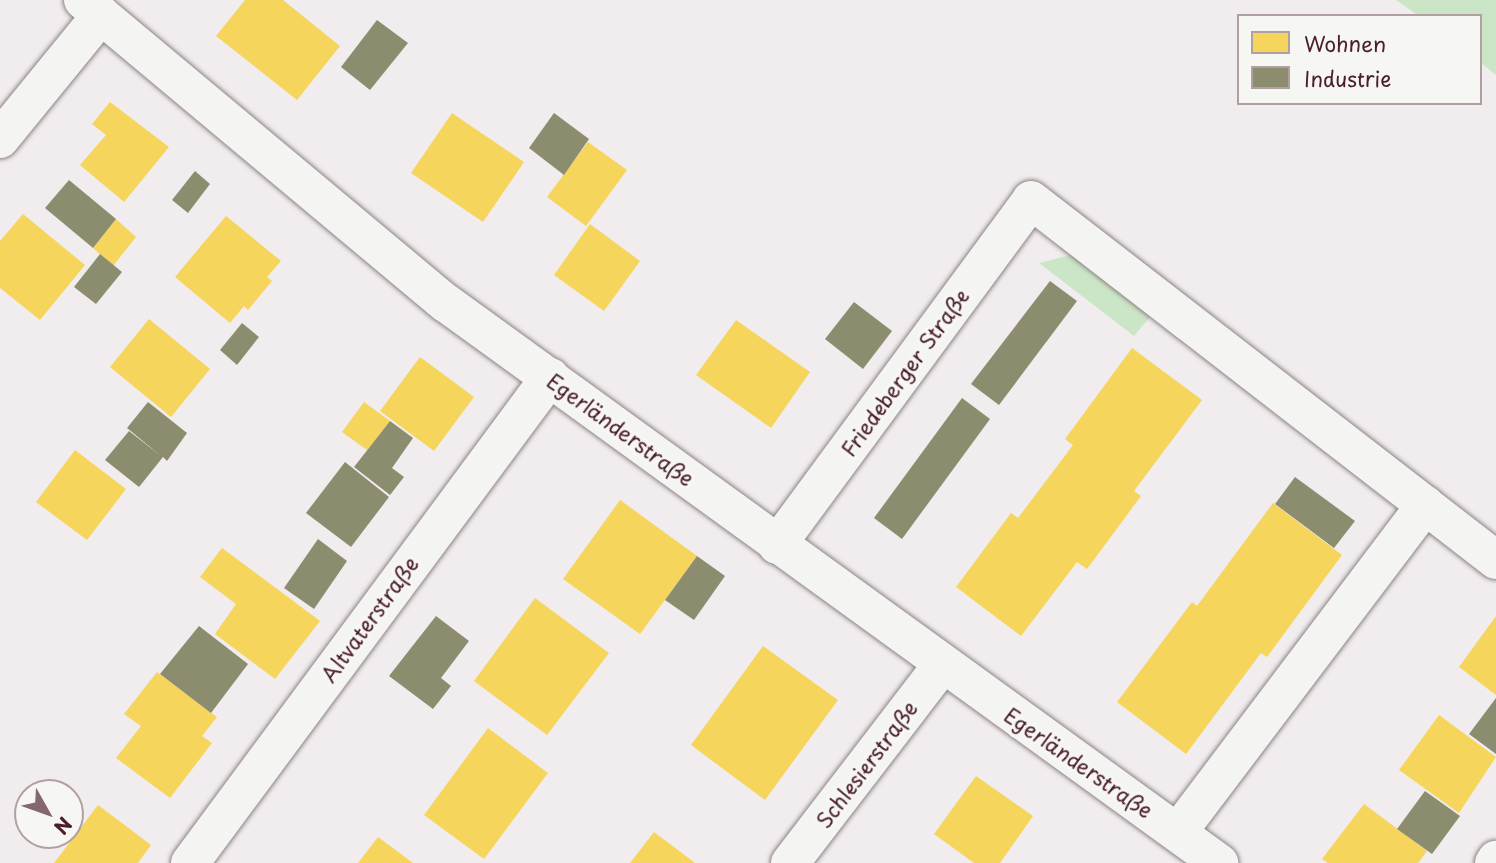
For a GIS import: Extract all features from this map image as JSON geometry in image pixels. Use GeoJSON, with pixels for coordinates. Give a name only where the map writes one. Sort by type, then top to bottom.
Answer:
{"type":"FeatureCollection","features":[{"type":"Feature","properties":{"kind":"street"},"geometry":{"type":"LineString","coordinates":[[0,139],[92,8]]}},
{"type":"Feature","properties":{"kind":"street","name":"Egerländerstraße"},"geometry":{"type":"LineString","coordinates":[[92,8],[446,303],[942,665],[1219,863]]}},
{"type":"Feature","properties":{"kind":"street","name":"Friedeberger Straße"},"geometry":{"type":"LineString","coordinates":[[777,545],[1031,200],[1425,505]]}},
{"type":"Feature","properties":{"kind":"street","name":"Altvaterstraße"},"geometry":{"type":"LineString","coordinates":[[190,863],[550,377]]}},
{"type":"Feature","properties":{"kind":"street"},"geometry":{"type":"LineString","coordinates":[[1178,832],[1425,505],[1496,560]]}},
{"type":"Feature","properties":{"kind":"street","name":"Schlesierstraße"},"geometry":{"type":"LineString","coordinates":[[790,863],[942,665]]}},
{"type":"Feature","properties":{"kind":"green space"},"geometry":{"type":"Polygon","coordinates":[[[1396,0],[1496,0],[1496,75],[1482,64],[1482,14],[1416,14],[1396,0]]]}},
{"type":"Feature","properties":{"kind":"green space"},"geometry":{"type":"Polygon","coordinates":[[[1075,254],[1151,316],[1134,336],[1039,263],[1075,254]]]}},
{"type":"Feature","properties":{"kind":"building: Wohnen"},"geometry":{"type":"Polygon","coordinates":[[[245,0],[283,0],[340,46],[297,100],[216,36],[245,0]]]}},
{"type":"Feature","properties":{"kind":"building: Wohnen"},"geometry":{"type":"Polygon","coordinates":[[[110,102],[169,147],[124,202],[80,165],[106,135],[92,124],[110,102]]]}},
{"type":"Feature","properties":{"kind":"building: Wohnen"},"geometry":{"type":"Polygon","coordinates":[[[452,113],[524,162],[483,222],[411,173],[452,113]]]}},
{"type":"Feature","properties":{"kind":"building: Wohnen"},"geometry":{"type":"Polygon","coordinates":[[[588,142],[627,170],[586,226],[547,197],[588,142]]]}},
{"type":"Feature","properties":{"kind":"building: Wohnen"},"geometry":{"type":"Polygon","coordinates":[[[23,214],[85,265],[40,320],[0,288],[0,241],[23,214]]]}},
{"type":"Feature","properties":{"kind":"building: Wohnen"},"geometry":{"type":"Polygon","coordinates":[[[226,216],[281,261],[267,277],[272,281],[248,310],[244,306],[230,323],[175,277],[226,216]]]}},
{"type":"Feature","properties":{"kind":"building: Wohnen"},"geometry":{"type":"Polygon","coordinates":[[[116,219],[136,237],[113,266],[93,248],[116,219]]]}},
{"type":"Feature","properties":{"kind":"building: Wohnen"},"geometry":{"type":"Polygon","coordinates":[[[590,224],[640,261],[604,311],[554,275],[590,224]]]}},
{"type":"Feature","properties":{"kind":"building: Wohnen"},"geometry":{"type":"Polygon","coordinates":[[[149,319],[210,369],[171,417],[110,367],[149,319]]]}},
{"type":"Feature","properties":{"kind":"building: Wohnen"},"geometry":{"type":"Polygon","coordinates":[[[736,320],[810,372],[771,428],[696,375],[736,320]]]}},
{"type":"Feature","properties":{"kind":"building: Wohnen"},"geometry":{"type":"Polygon","coordinates":[[[1132,348],[1202,400],[1134,491],[1141,496],[1087,569],[1077,562],[1021,636],[956,587],[1011,513],[1018,518],[1073,445],[1065,439],[1132,348]]]}},
{"type":"Feature","properties":{"kind":"building: Wohnen"},"geometry":{"type":"Polygon","coordinates":[[[420,357],[474,397],[434,451],[380,411],[420,357]]]}},
{"type":"Feature","properties":{"kind":"building: Wohnen"},"geometry":{"type":"Polygon","coordinates":[[[364,402],[390,421],[367,450],[342,432],[364,402]]]}},
{"type":"Feature","properties":{"kind":"building: Wohnen"},"geometry":{"type":"Polygon","coordinates":[[[75,450],[126,489],[87,540],[36,502],[75,450]]]}},
{"type":"Feature","properties":{"kind":"building: Wohnen"},"geometry":{"type":"Polygon","coordinates":[[[620,500],[697,556],[640,634],[563,579],[620,500]]]}},
{"type":"Feature","properties":{"kind":"building: Wohnen"},"geometry":{"type":"Polygon","coordinates":[[[1273,503],[1342,555],[1267,657],[1261,653],[1186,754],[1117,702],[1192,602],[1197,606],[1273,503]]]}},
{"type":"Feature","properties":{"kind":"building: Wohnen"},"geometry":{"type":"Polygon","coordinates":[[[222,548],[320,621],[275,679],[215,634],[236,604],[200,577],[222,548]]]}},
{"type":"Feature","properties":{"kind":"building: Wohnen"},"geometry":{"type":"Polygon","coordinates":[[[535,598],[609,653],[547,735],[474,681],[535,598]]]}},
{"type":"Feature","properties":{"kind":"building: Wohnen"},"geometry":{"type":"Polygon","coordinates":[[[1496,616],[1496,695],[1459,667],[1496,616]]]}},
{"type":"Feature","properties":{"kind":"building: Wohnen"},"geometry":{"type":"Polygon","coordinates":[[[763,646],[838,700],[765,800],[691,745],[763,646]]]}},
{"type":"Feature","properties":{"kind":"building: Wohnen"},"geometry":{"type":"Polygon","coordinates":[[[157,672],[217,717],[202,736],[212,743],[170,798],[116,758],[141,726],[124,714],[157,672]]]}},
{"type":"Feature","properties":{"kind":"building: Wohnen"},"geometry":{"type":"Polygon","coordinates":[[[1439,715],[1496,757],[1459,813],[1399,770],[1439,715]]]}},
{"type":"Feature","properties":{"kind":"building: Wohnen"},"geometry":{"type":"Polygon","coordinates":[[[488,728],[548,773],[484,859],[424,815],[488,728]]]}},
{"type":"Feature","properties":{"kind":"building: Wohnen"},"geometry":{"type":"Polygon","coordinates":[[[976,776],[1033,816],[1000,863],[974,863],[934,834],[976,776]]]}},
{"type":"Feature","properties":{"kind":"building: Wohnen"},"geometry":{"type":"Polygon","coordinates":[[[1364,804],[1427,851],[1418,863],[1328,863],[1322,859],[1364,804]]]}},
{"type":"Feature","properties":{"kind":"building: Wohnen"},"geometry":{"type":"Polygon","coordinates":[[[98,805],[151,845],[138,863],[54,863],[65,849],[84,849],[84,823],[98,805]]]}},
{"type":"Feature","properties":{"kind":"building: Wohnen"},"geometry":{"type":"Polygon","coordinates":[[[654,832],[695,863],[630,863],[654,832]]]}},
{"type":"Feature","properties":{"kind":"building: Wohnen"},"geometry":{"type":"Polygon","coordinates":[[[378,837],[413,863],[358,863],[378,837]]]}},
{"type":"Feature","properties":{"kind":"building: Industrie"},"geometry":{"type":"Polygon","coordinates":[[[377,20],[408,43],[370,90],[341,67],[377,20]]]}},
{"type":"Feature","properties":{"kind":"building: Industrie"},"geometry":{"type":"Polygon","coordinates":[[[554,113],[589,139],[564,175],[529,148],[554,113]]]}},
{"type":"Feature","properties":{"kind":"building: Industrie"},"geometry":{"type":"Polygon","coordinates":[[[195,171],[210,184],[188,213],[172,200],[195,171]]]}},
{"type":"Feature","properties":{"kind":"building: Industrie"},"geometry":{"type":"Polygon","coordinates":[[[69,180],[116,219],[93,248],[45,208],[69,180]]]}},
{"type":"Feature","properties":{"kind":"building: Industrie"},"geometry":{"type":"Polygon","coordinates":[[[100,254],[122,272],[96,304],[74,287],[100,254]]]}},
{"type":"Feature","properties":{"kind":"building: Industrie"},"geometry":{"type":"Polygon","coordinates":[[[1050,281],[1077,301],[999,405],[971,384],[1050,281]]]}},
{"type":"Feature","properties":{"kind":"building: Industrie"},"geometry":{"type":"Polygon","coordinates":[[[854,302],[892,331],[863,369],[825,339],[854,302]]]}},
{"type":"Feature","properties":{"kind":"building: Industrie"},"geometry":{"type":"Polygon","coordinates":[[[242,323],[259,337],[237,365],[220,350],[242,323]]]}},
{"type":"Feature","properties":{"kind":"building: Industrie"},"geometry":{"type":"Polygon","coordinates":[[[962,398],[990,419],[902,539],[874,518],[962,398]]]}},
{"type":"Feature","properties":{"kind":"building: Industrie"},"geometry":{"type":"Polygon","coordinates":[[[148,402],[187,433],[167,461],[163,457],[139,487],[105,460],[129,431],[161,456],[127,428],[148,402]]]}},
{"type":"Feature","properties":{"kind":"building: Industrie"},"geometry":{"type":"Polygon","coordinates":[[[390,421],[413,438],[392,468],[404,477],[390,495],[354,467],[390,421]]]}},
{"type":"Feature","properties":{"kind":"building: Industrie"},"geometry":{"type":"Polygon","coordinates":[[[345,462],[389,497],[351,547],[306,513],[345,462]]]}},
{"type":"Feature","properties":{"kind":"building: Industrie"},"geometry":{"type":"Polygon","coordinates":[[[1295,477],[1355,521],[1334,548],[1275,504],[1295,477]]]}},
{"type":"Feature","properties":{"kind":"building: Industrie"},"geometry":{"type":"Polygon","coordinates":[[[318,539],[347,561],[314,609],[284,588],[318,539]]]}},
{"type":"Feature","properties":{"kind":"building: Industrie"},"geometry":{"type":"Polygon","coordinates":[[[697,556],[725,576],[694,620],[665,600],[697,556]]]}},
{"type":"Feature","properties":{"kind":"building: Industrie"},"geometry":{"type":"Polygon","coordinates":[[[436,616],[469,641],[441,678],[451,686],[433,709],[389,676],[436,616]]]}},
{"type":"Feature","properties":{"kind":"building: Industrie"},"geometry":{"type":"Polygon","coordinates":[[[199,626],[248,664],[211,713],[160,674],[199,626]]]}},
{"type":"Feature","properties":{"kind":"building: Industrie"},"geometry":{"type":"Polygon","coordinates":[[[1496,698],[1496,754],[1469,734],[1496,698]]]}},
{"type":"Feature","properties":{"kind":"building: Industrie"},"geometry":{"type":"Polygon","coordinates":[[[1425,791],[1460,816],[1432,854],[1397,829],[1425,791]]]}}]}
